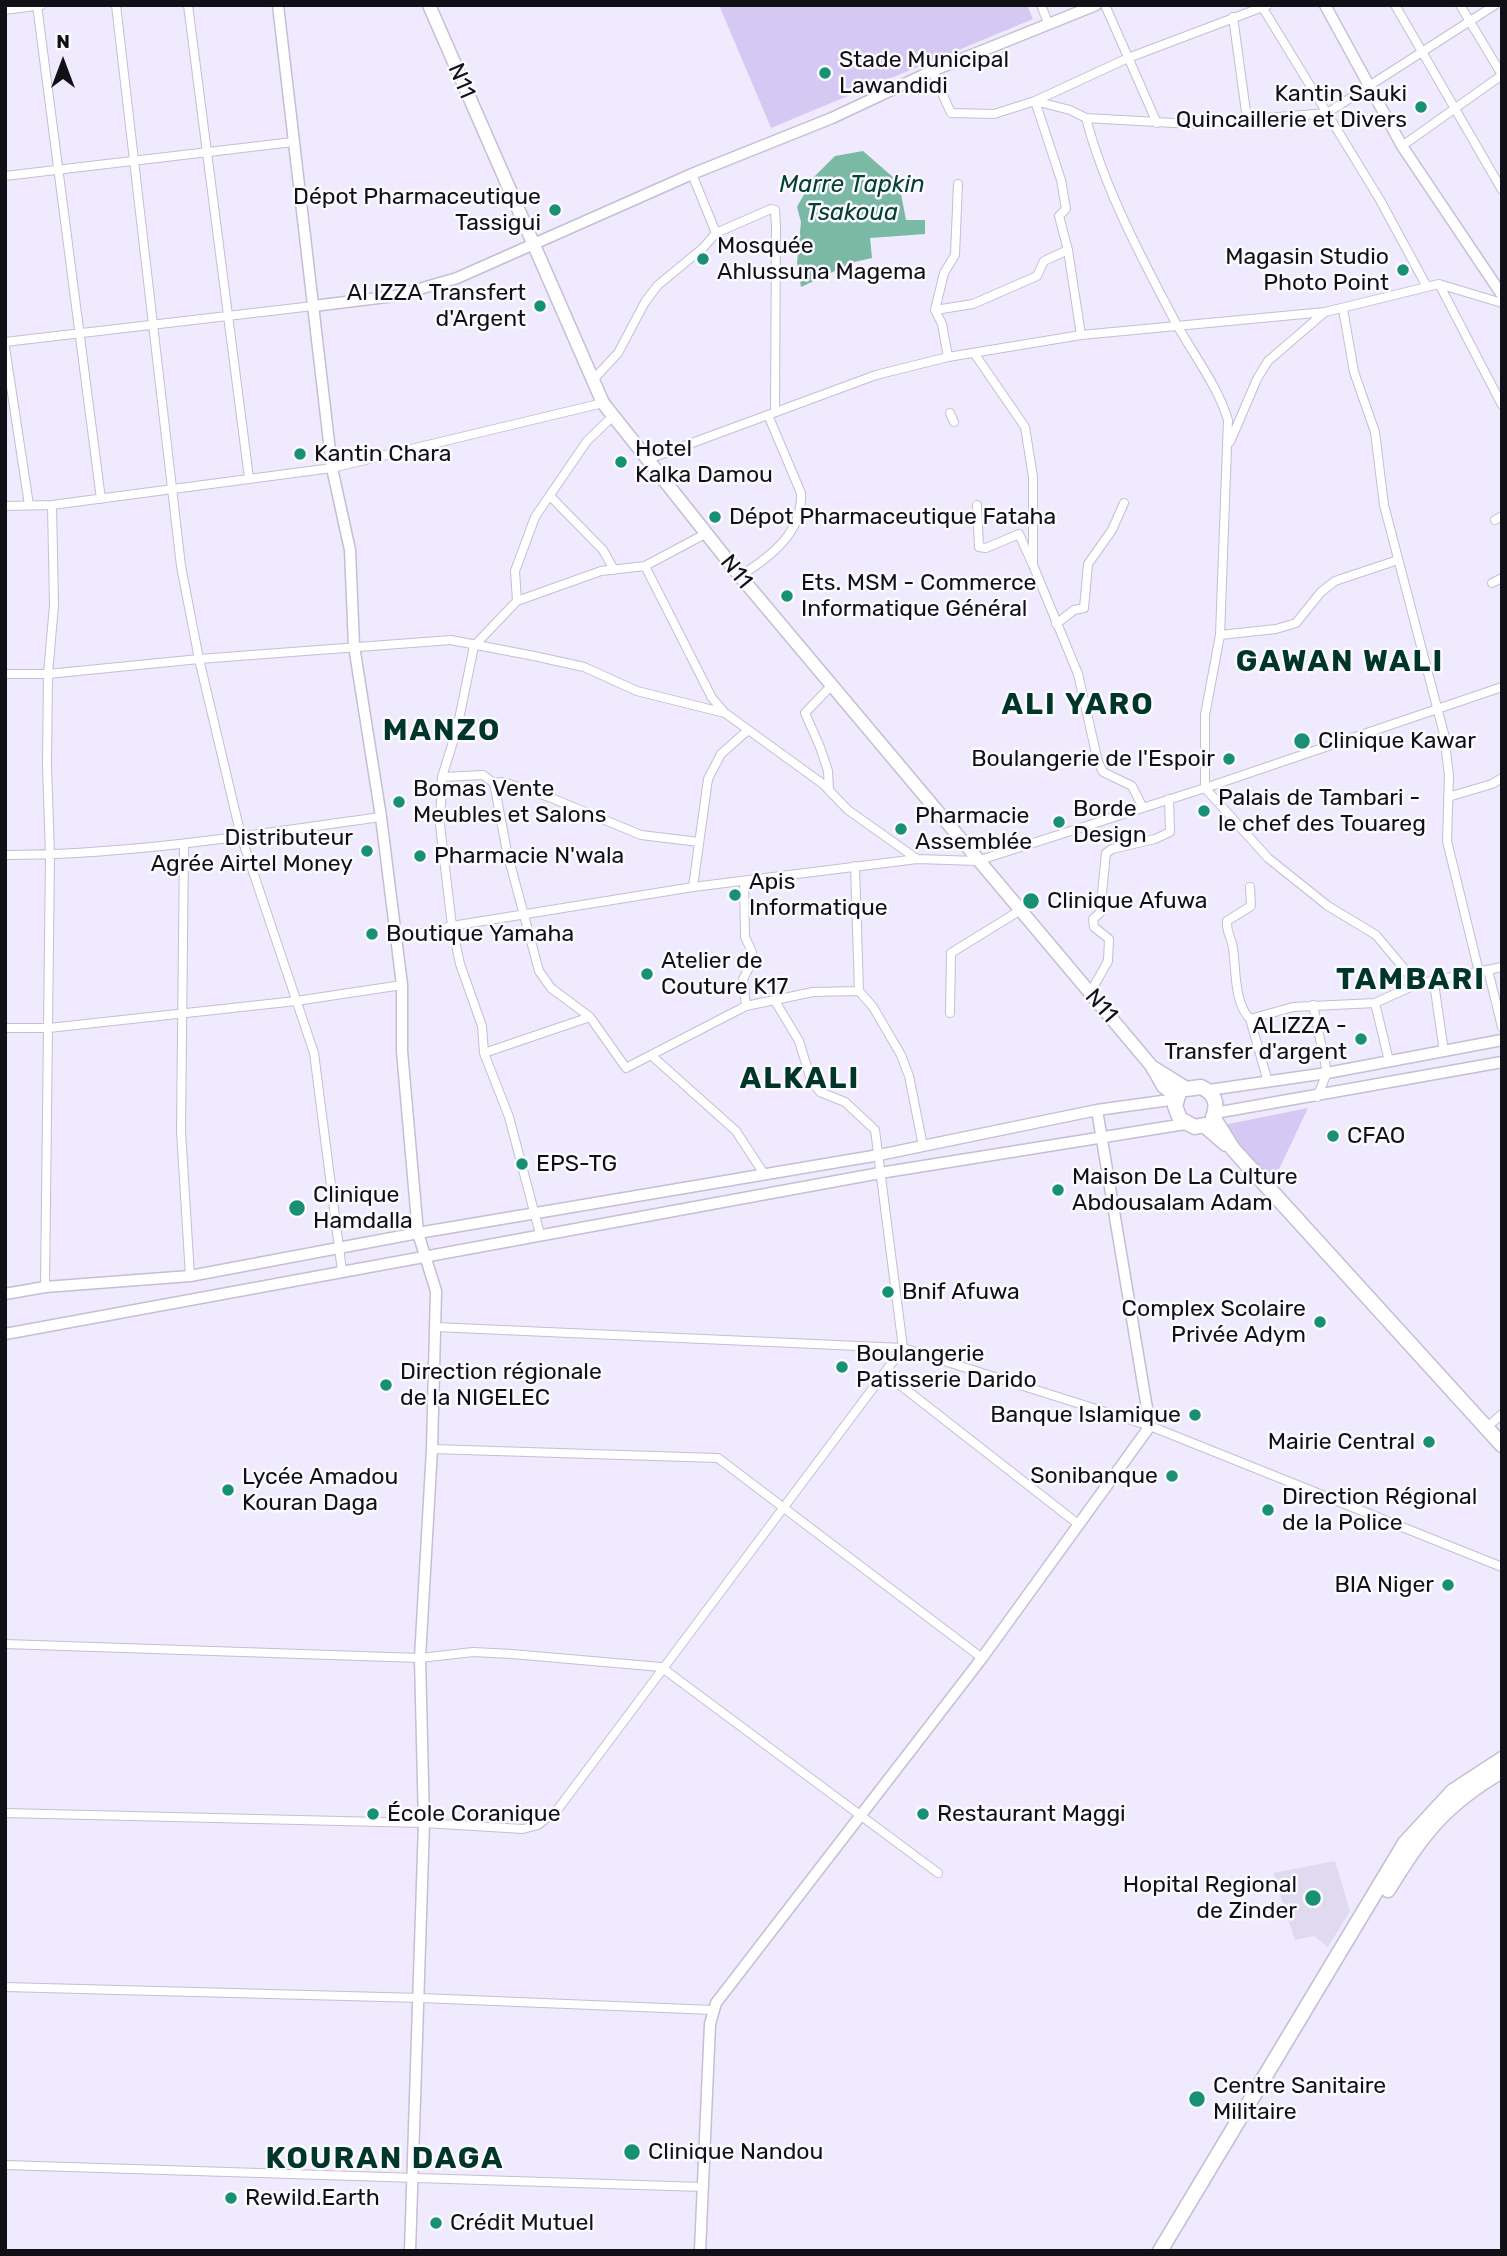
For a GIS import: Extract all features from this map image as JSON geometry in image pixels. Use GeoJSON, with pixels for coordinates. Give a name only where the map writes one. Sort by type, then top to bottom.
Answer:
{"type":"FeatureCollection","features":[{"type":"Feature","properties":{"kind":"highway"},"geometry":{"type":"LineString","coordinates":[[1154,1069],[1180,1095]]}},
{"type":"Feature","properties":{"kind":"highway"},"geometry":{"type":"LineString","coordinates":[[1180,1095],[1201,1087],[1209,1090],[1216,1101],[1211,1119]]}},
{"type":"Feature","properties":{"kind":"highway"},"geometry":{"type":"LineString","coordinates":[[1180,1095],[1177,1113],[1185,1124],[1211,1119]]}},
{"type":"Feature","properties":{"kind":"highway"},"geometry":{"type":"LineString","coordinates":[[1211,1119],[1233,1149],[1502,1445]]}},
{"type":"Feature","properties":{"kind":"highway"},"geometry":{"type":"LineString","coordinates":[[1170,2251],[1227,2147],[1405,1843],[1453,1791],[1502,1759]]}},
{"type":"Feature","properties":{"kind":"highway"},"geometry":{"type":"LineString","coordinates":[[1160,2251],[1416,1845],[1432,1824],[1458,1801],[1502,1771]]}},
{"type":"Feature","properties":{"kind":"main road","name":"N11"},"geometry":{"type":"LineString","coordinates":[[429,5],[531,244],[603,403],[705,534],[1154,1069]]}},
{"type":"Feature","properties":{"kind":"street"},"geometry":{"type":"LineString","coordinates":[[116,5],[152,325],[174,487],[181,566],[199,659],[241,836],[320,1082],[342,1271]]}},
{"type":"Feature","properties":{"kind":"street"},"geometry":{"type":"LineString","coordinates":[[188,5],[226,317],[249,478]]}},
{"type":"Feature","properties":{"kind":"street"},"geometry":{"type":"LineString","coordinates":[[278,5],[332,468],[350,550],[354,646],[381,817],[396,939],[401,985],[402,1051],[418,1233],[436,1291],[432,1450],[420,1658],[424,1823],[421,1998],[410,2251]]}},
{"type":"Feature","properties":{"kind":"street"},"geometry":{"type":"LineString","coordinates":[[1041,5],[1048,23]]}},
{"type":"Feature","properties":{"kind":"street"},"geometry":{"type":"LineString","coordinates":[[29,505],[5,345],[395,296],[437,286],[692,174],[832,118],[932,71],[1096,5]]}},
{"type":"Feature","properties":{"kind":"street"},"geometry":{"type":"LineString","coordinates":[[1105,5],[1157,123]]}},
{"type":"Feature","properties":{"kind":"street"},"geometry":{"type":"LineString","coordinates":[[1325,5],[1402,146],[1502,295]]}},
{"type":"Feature","properties":{"kind":"street"},"geometry":{"type":"LineString","coordinates":[[1395,5],[1502,190]]}},
{"type":"Feature","properties":{"kind":"street"},"geometry":{"type":"LineString","coordinates":[[1402,146],[1502,75],[1460,5]]}},
{"type":"Feature","properties":{"kind":"street"},"geometry":{"type":"LineString","coordinates":[[1035,101],[1070,110],[1086,118],[1157,123],[1247,120],[1327,113],[1371,88],[1421,52],[1495,5]]}},
{"type":"Feature","properties":{"kind":"street"},"geometry":{"type":"LineString","coordinates":[[5,10],[39,6],[57,168],[101,499]]}},
{"type":"Feature","properties":{"kind":"street"},"geometry":{"type":"LineString","coordinates":[[932,71],[951,113],[994,114],[1035,101],[1128,58],[1264,6],[1380,200],[1426,285]]}},
{"type":"Feature","properties":{"kind":"street"},"geometry":{"type":"LineString","coordinates":[[1233,17],[1247,120]]}},
{"type":"Feature","properties":{"kind":"street"},"geometry":{"type":"LineString","coordinates":[[1035,101],[1061,180],[1066,209],[1059,216],[1068,250],[1081,335]]}},
{"type":"Feature","properties":{"kind":"street"},"geometry":{"type":"LineString","coordinates":[[1086,118],[1096,156],[1176,324],[1220,395],[1228,420],[1220,635],[1205,715],[1205,788],[1268,858],[1328,906],[1376,934],[1417,984]]}},
{"type":"Feature","properties":{"kind":"street"},"geometry":{"type":"LineString","coordinates":[[5,176],[293,142]]}},
{"type":"Feature","properties":{"kind":"street"},"geometry":{"type":"LineString","coordinates":[[692,174],[716,233]]}},
{"type":"Feature","properties":{"kind":"street"},"geometry":{"type":"LineString","coordinates":[[948,357],[935,310],[944,273],[955,255],[958,184]]}},
{"type":"Feature","properties":{"kind":"street"},"geometry":{"type":"LineString","coordinates":[[592,381],[618,353],[645,302],[658,285],[703,248],[716,233],[764,211],[775,210],[771,413],[801,502],[798,517],[773,555],[740,576]]}},
{"type":"Feature","properties":{"kind":"street"},"geometry":{"type":"LineString","coordinates":[[935,310],[973,304],[1037,276],[1044,261],[1068,250]]}},
{"type":"Feature","properties":{"kind":"street"},"geometry":{"type":"LineString","coordinates":[[1439,284],[1502,405]]}},
{"type":"Feature","properties":{"kind":"street"},"geometry":{"type":"LineString","coordinates":[[646,460],[876,375],[948,357],[1081,335],[1325,312],[1426,285],[1439,284],[1502,303]]}},
{"type":"Feature","properties":{"kind":"street"},"geometry":{"type":"LineString","coordinates":[[1343,309],[1354,372],[1375,432],[1384,505],[1438,707],[1447,756],[1447,841],[1502,1027]]}},
{"type":"Feature","properties":{"kind":"street"},"geometry":{"type":"LineString","coordinates":[[1228,448],[1257,379],[1268,361],[1325,312]]}},
{"type":"Feature","properties":{"kind":"street"},"geometry":{"type":"LineString","coordinates":[[974,353],[1025,427],[1033,477],[1033,565]]}},
{"type":"Feature","properties":{"kind":"street"},"geometry":{"type":"LineString","coordinates":[[5,506],[52,505],[332,468],[603,403]]}},
{"type":"Feature","properties":{"kind":"street"},"geometry":{"type":"LineString","coordinates":[[950,412],[954,422]]}},
{"type":"Feature","properties":{"kind":"street"},"geometry":{"type":"LineString","coordinates":[[517,601],[515,571],[535,517],[551,497],[555,484],[587,441],[612,416]]}},
{"type":"Feature","properties":{"kind":"street"},"geometry":{"type":"LineString","coordinates":[[551,497],[603,550],[614,569]]}},
{"type":"Feature","properties":{"kind":"street"},"geometry":{"type":"LineString","coordinates":[[1056,624],[1074,610],[1084,608],[1088,564],[1112,530],[1125,502]]}},
{"type":"Feature","properties":{"kind":"street"},"geometry":{"type":"LineString","coordinates":[[46,1287],[50,855],[48,674],[54,605],[52,505]]}},
{"type":"Feature","properties":{"kind":"street"},"geometry":{"type":"LineString","coordinates":[[977,505],[979,547],[986,548],[1019,534],[1078,674],[1102,772],[1132,786],[1142,806]]}},
{"type":"Feature","properties":{"kind":"street"},"geometry":{"type":"LineString","coordinates":[[540,1234],[509,1117],[484,1053],[482,1026],[460,964],[452,926],[440,825],[442,777],[457,729],[474,646],[517,601],[570,580],[614,569],[645,566],[705,534]]}},
{"type":"Feature","properties":{"kind":"street"},"geometry":{"type":"LineString","coordinates":[[1220,635],[1276,629],[1296,623],[1321,592],[1335,581],[1398,560]]}},
{"type":"Feature","properties":{"kind":"street"},"geometry":{"type":"LineString","coordinates":[[645,566],[712,698],[725,713],[830,792],[848,810],[916,859]]}},
{"type":"Feature","properties":{"kind":"street"},"geometry":{"type":"LineString","coordinates":[[1492,583],[1502,578]]}},
{"type":"Feature","properties":{"kind":"street"},"geometry":{"type":"LineString","coordinates":[[5,674],[48,674],[199,659],[451,640],[584,667],[637,691],[725,713]]}},
{"type":"Feature","properties":{"kind":"street"},"geometry":{"type":"LineString","coordinates":[[830,792],[820,747],[804,713],[831,686]]}},
{"type":"Feature","properties":{"kind":"street"},"geometry":{"type":"LineString","coordinates":[[396,939],[452,926],[693,887],[916,859],[977,861],[1205,788],[1502,687]]}},
{"type":"Feature","properties":{"kind":"street"},"geometry":{"type":"LineString","coordinates":[[693,887],[708,779],[721,754],[748,730]]}},
{"type":"Feature","properties":{"kind":"street"},"geometry":{"type":"LineString","coordinates":[[442,777],[483,775],[494,783],[503,782],[549,797],[641,835],[699,842]]}},
{"type":"Feature","properties":{"kind":"street"},"geometry":{"type":"LineString","coordinates":[[1448,797],[1492,784],[1502,778]]}},
{"type":"Feature","properties":{"kind":"street"},"geometry":{"type":"LineString","coordinates":[[494,783],[527,936],[544,980],[590,1017],[626,1068],[746,1006],[813,992],[859,990]]}},
{"type":"Feature","properties":{"kind":"street"},"geometry":{"type":"LineString","coordinates":[[1090,993],[1109,954],[1109,939],[1094,927],[1093,919],[1100,913],[1106,853],[1170,832],[1169,799]]}},
{"type":"Feature","properties":{"kind":"street"},"geometry":{"type":"LineString","coordinates":[[5,855],[50,855],[184,845],[381,817]]}},
{"type":"Feature","properties":{"kind":"street"},"geometry":{"type":"LineString","coordinates":[[184,845],[180,1013],[181,1131],[190,1276]]}},
{"type":"Feature","properties":{"kind":"street"},"geometry":{"type":"LineString","coordinates":[[855,866],[859,990],[873,1007],[901,1055],[909,1076],[923,1146]]}},
{"type":"Feature","properties":{"kind":"street"},"geometry":{"type":"LineString","coordinates":[[744,882],[745,937],[752,952],[752,962],[743,979],[746,1006]]}},
{"type":"Feature","properties":{"kind":"street"},"geometry":{"type":"LineString","coordinates":[[1251,887],[1251,906],[1227,922],[1226,931],[1233,945],[1233,969],[1244,1013],[1250,1019],[1268,1082]]}},
{"type":"Feature","properties":{"kind":"street"},"geometry":{"type":"LineString","coordinates":[[950,1013],[951,953],[1019,911]]}},
{"type":"Feature","properties":{"kind":"street"},"geometry":{"type":"LineString","coordinates":[[1250,1019],[1276,1010],[1313,1005],[1375,1003],[1417,984],[1434,983],[1502,967]]}},
{"type":"Feature","properties":{"kind":"street"},"geometry":{"type":"LineString","coordinates":[[1434,983],[1444,1052]]}},
{"type":"Feature","properties":{"kind":"street"},"geometry":{"type":"LineString","coordinates":[[5,1028],[49,1028],[296,1001],[401,985]]}},
{"type":"Feature","properties":{"kind":"street"},"geometry":{"type":"LineString","coordinates":[[5,1813],[424,1823],[523,1829],[538,1825],[550,1817],[903,1348],[873,1125],[845,1102],[820,1092],[811,1080],[799,1041],[775,1001]]}},
{"type":"Feature","properties":{"kind":"street"},"geometry":{"type":"LineString","coordinates":[[1375,1003],[1389,1061]]}},
{"type":"Feature","properties":{"kind":"street"},"geometry":{"type":"LineString","coordinates":[[1313,1005],[1327,1073],[1317,1097]]}},
{"type":"Feature","properties":{"kind":"street"},"geometry":{"type":"LineString","coordinates":[[484,1053],[590,1017]]}},
{"type":"Feature","properties":{"kind":"street"},"geometry":{"type":"LineString","coordinates":[[1209,1090],[1327,1073],[1502,1040]]}},
{"type":"Feature","properties":{"kind":"street"},"geometry":{"type":"LineString","coordinates":[[651,1055],[736,1132],[764,1174]]}},
{"type":"Feature","properties":{"kind":"street"},"geometry":{"type":"LineString","coordinates":[[1211,1119],[1502,1062]]}},
{"type":"Feature","properties":{"kind":"street"},"geometry":{"type":"LineString","coordinates":[[5,1294],[46,1287],[190,1276],[418,1233],[879,1155],[1180,1095]]}},
{"type":"Feature","properties":{"kind":"street"},"geometry":{"type":"LineString","coordinates":[[700,2251],[713,2010],[722,1994],[982,1658],[1150,1426],[1097,1110]]}},
{"type":"Feature","properties":{"kind":"street"},"geometry":{"type":"LineString","coordinates":[[5,1334],[880,1173],[1185,1124]]}},
{"type":"Feature","properties":{"kind":"street"},"geometry":{"type":"LineString","coordinates":[[436,1327],[903,1348],[1150,1426],[1502,1567]]}},
{"type":"Feature","properties":{"kind":"street"},"geometry":{"type":"LineString","coordinates":[[886,1374],[1078,1524]]}},
{"type":"Feature","properties":{"kind":"street"},"geometry":{"type":"LineString","coordinates":[[1486,1428],[1502,1413]]}},
{"type":"Feature","properties":{"kind":"street"},"geometry":{"type":"LineString","coordinates":[[432,1450],[718,1458],[982,1658]]}},
{"type":"Feature","properties":{"kind":"street"},"geometry":{"type":"LineString","coordinates":[[5,1644],[420,1658],[473,1652],[661,1667],[938,1873]]}},
{"type":"Feature","properties":{"kind":"street"},"geometry":{"type":"LineString","coordinates":[[5,1987],[421,1998],[713,2010]]}},
{"type":"Feature","properties":{"kind":"street"},"geometry":{"type":"LineString","coordinates":[[5,2165],[703,2187]]}},
{"type":"Feature","properties":{"kind":"shaded area","name":"Stade Municipal Lawandidi"},"geometry":{"type":"Polygon","coordinates":[[[719,5],[1027,5],[1033,19],[771,128],[719,5]]]}},
{"type":"Feature","properties":{"kind":"shaded area"},"geometry":{"type":"Polygon","coordinates":[[[1308,1108],[1272,1184],[1223,1125],[1308,1108]]]}},
{"type":"Feature","properties":{"kind":"shaded area","name":"Hopital Regional de Zinder"},"geometry":{"type":"Polygon","coordinates":[[[1335,1861],[1350,1911],[1328,1947],[1314,1936],[1295,1940],[1273,1873],[1335,1861]]]}},
{"type":"Feature","properties":{"kind":"water","name":"Marre Tapkin Tsakoua"},"geometry":{"type":"Polygon","coordinates":[[[863,151],[894,178],[901,194],[906,220],[925,220],[925,234],[870,238],[872,258],[854,262],[801,287],[797,263],[801,222],[797,207],[813,178],[835,156],[863,151]]]}},
{"type":"Feature","properties":{"kind":"place","name":"Stade Municipal Lawandidi"},"geometry":{"type":"Point","coordinates":[825,73]}},
{"type":"Feature","properties":{"kind":"place","name":"Kantin Sauki Quincaillerie et Divers"},"geometry":{"type":"Point","coordinates":[1421,107]}},
{"type":"Feature","properties":{"kind":"place","name":"Dépot Pharmaceutique Tassigui"},"geometry":{"type":"Point","coordinates":[555,210]}},
{"type":"Feature","properties":{"kind":"place","name":"Mosquée Ahlussuna Magema"},"geometry":{"type":"Point","coordinates":[703,259]}},
{"type":"Feature","properties":{"kind":"place","name":"Magasin Studio Photo Point"},"geometry":{"type":"Point","coordinates":[1403,270]}},
{"type":"Feature","properties":{"kind":"place","name":"Al IZZA Transfert d'Argent"},"geometry":{"type":"Point","coordinates":[540,306]}},
{"type":"Feature","properties":{"kind":"place","name":"Kantin Chara"},"geometry":{"type":"Point","coordinates":[300,454]}},
{"type":"Feature","properties":{"kind":"place","name":"Hotel Kalka Damou"},"geometry":{"type":"Point","coordinates":[621,462]}},
{"type":"Feature","properties":{"kind":"place","name":"Dépot Pharmaceutique Fataha"},"geometry":{"type":"Point","coordinates":[715,517]}},
{"type":"Feature","properties":{"kind":"place","name":"Ets. MSM - Commerce Informatique Général"},"geometry":{"type":"Point","coordinates":[787,596]}},
{"type":"Feature","properties":{"kind":"place","name":"Clinique Kawar"},"geometry":{"type":"Point","coordinates":[1302,741]}},
{"type":"Feature","properties":{"kind":"place","name":"Boulangerie de l'Espoir"},"geometry":{"type":"Point","coordinates":[1229,759]}},
{"type":"Feature","properties":{"kind":"place","name":"Bomas Vente Meubles et Salons"},"geometry":{"type":"Point","coordinates":[399,802]}},
{"type":"Feature","properties":{"kind":"place","name":"Palais de Tambari - le chef des Touareg"},"geometry":{"type":"Point","coordinates":[1204,811]}},
{"type":"Feature","properties":{"kind":"place","name":"Borde Design"},"geometry":{"type":"Point","coordinates":[1059,822]}},
{"type":"Feature","properties":{"kind":"place","name":"Pharmacie Assemblée"},"geometry":{"type":"Point","coordinates":[901,829]}},
{"type":"Feature","properties":{"kind":"place","name":"Distributeur Agrée Airtel Money"},"geometry":{"type":"Point","coordinates":[367,851]}},
{"type":"Feature","properties":{"kind":"place","name":"Pharmacie N'wala"},"geometry":{"type":"Point","coordinates":[420,856]}},
{"type":"Feature","properties":{"kind":"place","name":"Apis Informatique"},"geometry":{"type":"Point","coordinates":[735,895]}},
{"type":"Feature","properties":{"kind":"place","name":"Clinique Afuwa"},"geometry":{"type":"Point","coordinates":[1031,901]}},
{"type":"Feature","properties":{"kind":"place","name":"Boutique Yamaha"},"geometry":{"type":"Point","coordinates":[372,934]}},
{"type":"Feature","properties":{"kind":"place","name":"Atelier de Couture K17"},"geometry":{"type":"Point","coordinates":[647,974]}},
{"type":"Feature","properties":{"kind":"place","name":"ALIZZA - Transfer d'argent"},"geometry":{"type":"Point","coordinates":[1361,1039]}},
{"type":"Feature","properties":{"kind":"place","name":"CFAO"},"geometry":{"type":"Point","coordinates":[1333,1136]}},
{"type":"Feature","properties":{"kind":"place","name":"EPS-TG"},"geometry":{"type":"Point","coordinates":[522,1164]}},
{"type":"Feature","properties":{"kind":"place","name":"Maison De La Culture Abdousalam Adam"},"geometry":{"type":"Point","coordinates":[1058,1190]}},
{"type":"Feature","properties":{"kind":"place","name":"Clinique Hamdalla"},"geometry":{"type":"Point","coordinates":[297,1208]}},
{"type":"Feature","properties":{"kind":"place","name":"Bnif Afuwa"},"geometry":{"type":"Point","coordinates":[888,1292]}},
{"type":"Feature","properties":{"kind":"place","name":"Complex Scolaire Privée Adym"},"geometry":{"type":"Point","coordinates":[1320,1322]}},
{"type":"Feature","properties":{"kind":"place","name":"Boulangerie Patisserie Darido"},"geometry":{"type":"Point","coordinates":[842,1367]}},
{"type":"Feature","properties":{"kind":"place","name":"Direction régionale de la NIGELEC"},"geometry":{"type":"Point","coordinates":[386,1385]}},
{"type":"Feature","properties":{"kind":"place","name":"Banque Islamique"},"geometry":{"type":"Point","coordinates":[1195,1415]}},
{"type":"Feature","properties":{"kind":"place","name":"Mairie Central"},"geometry":{"type":"Point","coordinates":[1429,1442]}},
{"type":"Feature","properties":{"kind":"place","name":"Sonibanque"},"geometry":{"type":"Point","coordinates":[1172,1476]}},
{"type":"Feature","properties":{"kind":"place","name":"Lycée Amadou Kouran Daga"},"geometry":{"type":"Point","coordinates":[228,1490]}},
{"type":"Feature","properties":{"kind":"place","name":"Direction Régional de la Police"},"geometry":{"type":"Point","coordinates":[1268,1510]}},
{"type":"Feature","properties":{"kind":"place","name":"BIA Niger"},"geometry":{"type":"Point","coordinates":[1448,1585]}},
{"type":"Feature","properties":{"kind":"place","name":"École Coranique"},"geometry":{"type":"Point","coordinates":[373,1814]}},
{"type":"Feature","properties":{"kind":"place","name":"Restaurant Maggi"},"geometry":{"type":"Point","coordinates":[923,1814]}},
{"type":"Feature","properties":{"kind":"place","name":"Hopital Regional de Zinder"},"geometry":{"type":"Point","coordinates":[1313,1898]}},
{"type":"Feature","properties":{"kind":"place","name":"Centre Sanitaire Militaire"},"geometry":{"type":"Point","coordinates":[1197,2099]}},
{"type":"Feature","properties":{"kind":"place","name":"Clinique Nandou"},"geometry":{"type":"Point","coordinates":[632,2152]}},
{"type":"Feature","properties":{"kind":"place","name":"Rewild.Earth"},"geometry":{"type":"Point","coordinates":[231,2198]}},
{"type":"Feature","properties":{"kind":"place","name":"Crédit Mutuel"},"geometry":{"type":"Point","coordinates":[436,2223]}},
{"type":"Feature","properties":{"kind":"district","name":"GAWAN WALI"},"geometry":{"type":"Point","coordinates":[1340,662]}},
{"type":"Feature","properties":{"kind":"district","name":"ALI YARO"},"geometry":{"type":"Point","coordinates":[1078,705]}},
{"type":"Feature","properties":{"kind":"district","name":"MANZO"},"geometry":{"type":"Point","coordinates":[442,731]}},
{"type":"Feature","properties":{"kind":"district","name":"TAMBARI"},"geometry":{"type":"Point","coordinates":[1411,980]}},
{"type":"Feature","properties":{"kind":"district","name":"ALKALI"},"geometry":{"type":"Point","coordinates":[800,1079]}},
{"type":"Feature","properties":{"kind":"district","name":"KOURAN DAGA"},"geometry":{"type":"Point","coordinates":[385,2159]}}]}
